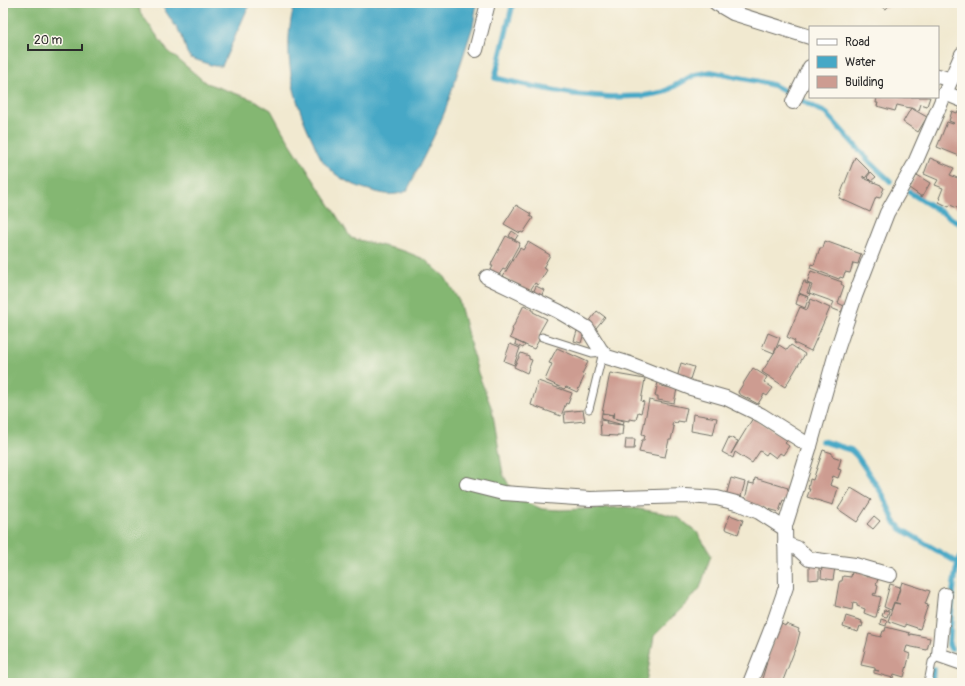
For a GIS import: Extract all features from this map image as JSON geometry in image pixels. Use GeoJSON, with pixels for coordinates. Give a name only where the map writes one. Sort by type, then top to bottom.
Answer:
{"type":"FeatureCollection","features":[{"type":"Feature","properties":{"kind":"street"},"geometry":{"type":"LineString","coordinates":[[476,50],[488,3]]}},
{"type":"Feature","properties":{"kind":"street"},"geometry":{"type":"LineString","coordinates":[[716,3],[733,13],[809,37]]}},
{"type":"Feature","properties":{"kind":"street"},"geometry":{"type":"LineString","coordinates":[[750,683],[786,587],[786,529],[836,353],[887,213],[914,165],[962,54]]}},
{"type":"Feature","properties":{"kind":"street"},"geometry":{"type":"LineString","coordinates":[[793,102],[809,69]]}},
{"type":"Feature","properties":{"kind":"street"},"geometry":{"type":"LineString","coordinates":[[939,77],[962,100]]}},
{"type":"Feature","properties":{"kind":"street"},"geometry":{"type":"LineString","coordinates":[[487,277],[558,311],[587,328],[607,357],[630,364],[691,388],[726,398],[761,415],[810,446]]}},
{"type":"Feature","properties":{"kind":"street"},"geometry":{"type":"LineString","coordinates":[[467,484],[503,493],[590,499],[686,496],[717,498],[740,504],[759,512],[786,529]]}},
{"type":"Feature","properties":{"kind":"street"},"geometry":{"type":"LineString","coordinates":[[786,544],[797,548],[809,559],[855,565],[890,575]]}},
{"type":"Feature","properties":{"kind":"street"},"geometry":{"type":"LineString","coordinates":[[945,595],[938,655],[962,663]]}},
{"type":"Feature","properties":{"kind":"lane"},"geometry":{"type":"LineString","coordinates":[[542,337],[592,353],[603,352],[588,409]]}},
{"type":"Feature","properties":{"kind":"lane"},"geometry":{"type":"LineString","coordinates":[[928,683],[932,662],[938,655]]}},
{"type":"Feature","properties":{"kind":"green space"},"geometry":{"type":"Polygon","coordinates":[[[3,3],[139,3],[140,12],[167,50],[206,83],[254,100],[271,110],[283,132],[351,238],[404,251],[424,259],[445,277],[459,301],[478,373],[492,409],[503,474],[512,491],[528,503],[542,509],[560,510],[627,507],[663,513],[679,518],[697,532],[711,555],[700,588],[654,636],[646,683],[3,683],[3,3]]]}},
{"type":"Feature","properties":{"kind":"water"},"geometry":{"type":"Polygon","coordinates":[[[160,3],[250,3],[222,66],[214,66],[191,58],[187,53],[182,36],[160,3]]]}},
{"type":"Feature","properties":{"kind":"water"},"geometry":{"type":"Polygon","coordinates":[[[295,3],[477,3],[473,26],[445,111],[407,191],[397,194],[383,194],[358,186],[346,181],[336,174],[320,157],[299,107],[291,72],[289,37],[295,3]]]}},
{"type":"Feature","properties":{"kind":"building"},"geometry":{"type":"Polygon","coordinates":[[[877,3],[891,3],[886,9],[877,3]]]}},
{"type":"Feature","properties":{"kind":"building"},"geometry":{"type":"Polygon","coordinates":[[[877,98],[930,98],[927,106],[921,104],[919,110],[897,105],[895,111],[877,106],[878,103],[876,103],[877,98]]]}},
{"type":"Feature","properties":{"kind":"building"},"geometry":{"type":"Polygon","coordinates":[[[911,108],[927,117],[918,132],[903,122],[911,108]]]}},
{"type":"Feature","properties":{"kind":"building"},"geometry":{"type":"Polygon","coordinates":[[[960,108],[962,109],[962,157],[937,147],[947,122],[954,123],[949,121],[952,111],[957,113],[960,108]]]}},
{"type":"Feature","properties":{"kind":"building"},"geometry":{"type":"Polygon","coordinates":[[[855,157],[870,172],[865,178],[863,176],[863,178],[881,185],[884,188],[880,198],[876,197],[870,212],[839,198],[855,157]]]}},
{"type":"Feature","properties":{"kind":"building"},"geometry":{"type":"Polygon","coordinates":[[[930,158],[954,168],[950,175],[960,179],[961,175],[962,176],[962,210],[950,205],[949,207],[939,202],[943,188],[935,185],[938,180],[924,174],[930,158]]]}},
{"type":"Feature","properties":{"kind":"building"},"geometry":{"type":"Polygon","coordinates":[[[871,172],[876,177],[871,181],[867,177],[871,172]]]}},
{"type":"Feature","properties":{"kind":"building"},"geometry":{"type":"Polygon","coordinates":[[[917,175],[930,183],[922,197],[909,188],[917,175]]]}},
{"type":"Feature","properties":{"kind":"building"},"geometry":{"type":"Polygon","coordinates":[[[516,205],[531,214],[530,216],[533,218],[523,233],[520,233],[504,224],[516,205]]]}},
{"type":"Feature","properties":{"kind":"building"},"geometry":{"type":"Polygon","coordinates":[[[512,231],[518,235],[515,240],[509,236],[512,231]]]}},
{"type":"Feature","properties":{"kind":"building"},"geometry":{"type":"Polygon","coordinates":[[[506,236],[520,243],[505,270],[503,269],[498,276],[490,272],[493,266],[491,266],[506,236]]]}},
{"type":"Feature","properties":{"kind":"building"},"geometry":{"type":"Polygon","coordinates":[[[825,241],[861,254],[858,264],[853,263],[850,273],[845,272],[843,278],[840,277],[839,279],[810,268],[811,264],[814,265],[820,248],[823,248],[825,241]]]}},
{"type":"Feature","properties":{"kind":"building"},"geometry":{"type":"Polygon","coordinates":[[[528,242],[550,255],[543,268],[547,270],[538,285],[535,283],[529,292],[503,276],[520,248],[523,250],[528,242]]]}},
{"type":"Feature","properties":{"kind":"building"},"geometry":{"type":"Polygon","coordinates":[[[811,271],[842,282],[841,284],[844,286],[838,303],[844,306],[841,312],[831,308],[834,302],[809,293],[812,285],[807,283],[811,271]]]}},
{"type":"Feature","properties":{"kind":"building"},"geometry":{"type":"Polygon","coordinates":[[[804,281],[810,285],[807,293],[810,294],[808,297],[799,293],[804,281]]]}},
{"type":"Feature","properties":{"kind":"building"},"geometry":{"type":"Polygon","coordinates":[[[536,286],[544,290],[541,297],[533,293],[536,286]]]}},
{"type":"Feature","properties":{"kind":"building"},"geometry":{"type":"Polygon","coordinates":[[[799,294],[809,297],[805,308],[796,304],[799,294]]]}},
{"type":"Feature","properties":{"kind":"building"},"geometry":{"type":"Polygon","coordinates":[[[811,299],[830,308],[811,351],[794,343],[795,341],[787,337],[800,307],[807,310],[811,299]]]}},
{"type":"Feature","properties":{"kind":"building"},"geometry":{"type":"Polygon","coordinates":[[[524,305],[533,310],[533,312],[547,319],[539,333],[539,340],[534,349],[510,338],[512,329],[524,305]]]}},
{"type":"Feature","properties":{"kind":"building"},"geometry":{"type":"Polygon","coordinates":[[[597,311],[605,317],[596,328],[589,322],[597,311]]]}},
{"type":"Feature","properties":{"kind":"building"},"geometry":{"type":"Polygon","coordinates":[[[577,331],[584,333],[581,343],[574,341],[577,331]]]}},
{"type":"Feature","properties":{"kind":"building"},"geometry":{"type":"Polygon","coordinates":[[[768,333],[780,338],[774,353],[762,348],[768,333]]]}},
{"type":"Feature","properties":{"kind":"building"},"geometry":{"type":"Polygon","coordinates":[[[516,341],[525,345],[523,348],[515,344],[516,341]]]}},
{"type":"Feature","properties":{"kind":"building"},"geometry":{"type":"Polygon","coordinates":[[[510,344],[520,348],[514,365],[504,361],[510,344]]]}},
{"type":"Feature","properties":{"kind":"building"},"geometry":{"type":"Polygon","coordinates":[[[779,345],[787,350],[791,345],[805,354],[785,387],[762,372],[779,345]]]}},
{"type":"Feature","properties":{"kind":"building"},"geometry":{"type":"Polygon","coordinates":[[[557,348],[588,362],[582,374],[585,375],[577,392],[566,387],[564,389],[545,380],[552,364],[549,363],[557,348]]]}},
{"type":"Feature","properties":{"kind":"building"},"geometry":{"type":"Polygon","coordinates":[[[521,353],[529,356],[529,359],[532,360],[527,373],[514,367],[521,353]]]}},
{"type":"Feature","properties":{"kind":"building"},"geometry":{"type":"Polygon","coordinates":[[[681,363],[694,367],[689,382],[677,378],[681,363]]]}},
{"type":"Feature","properties":{"kind":"building"},"geometry":{"type":"Polygon","coordinates":[[[753,368],[767,377],[764,382],[773,388],[767,396],[764,394],[758,404],[739,394],[738,392],[753,368]]]}},
{"type":"Feature","properties":{"kind":"building"},"geometry":{"type":"Polygon","coordinates":[[[610,373],[645,379],[641,401],[644,402],[641,413],[638,412],[636,420],[629,419],[629,421],[613,418],[614,412],[613,415],[602,413],[610,373]]]}},
{"type":"Feature","properties":{"kind":"building"},"geometry":{"type":"Polygon","coordinates":[[[538,381],[572,393],[561,416],[531,405],[538,381]]]}},
{"type":"Feature","properties":{"kind":"building"},"geometry":{"type":"Polygon","coordinates":[[[658,382],[661,383],[661,386],[677,389],[674,403],[658,400],[658,396],[655,396],[658,382]]]}},
{"type":"Feature","properties":{"kind":"building"},"geometry":{"type":"Polygon","coordinates":[[[649,400],[687,408],[684,422],[673,422],[672,426],[674,427],[665,457],[639,452],[645,435],[642,434],[649,400]]]}},
{"type":"Feature","properties":{"kind":"building"},"geometry":{"type":"Polygon","coordinates":[[[583,410],[585,421],[565,423],[564,412],[583,410]]]}},
{"type":"Feature","properties":{"kind":"building"},"geometry":{"type":"Polygon","coordinates":[[[602,413],[613,415],[612,418],[624,421],[623,425],[601,419],[602,413]]]}},
{"type":"Feature","properties":{"kind":"building"},"geometry":{"type":"Polygon","coordinates":[[[693,414],[717,418],[713,435],[691,431],[693,414]]]}},
{"type":"Feature","properties":{"kind":"building"},"geometry":{"type":"Polygon","coordinates":[[[753,418],[788,440],[785,443],[789,446],[783,455],[780,453],[776,458],[768,452],[766,455],[760,451],[752,463],[735,452],[733,458],[722,452],[729,437],[738,441],[731,454],[753,418]]]}},
{"type":"Feature","properties":{"kind":"building"},"geometry":{"type":"Polygon","coordinates":[[[600,420],[607,421],[606,423],[623,425],[622,435],[601,435],[600,420]]]}},
{"type":"Feature","properties":{"kind":"building"},"geometry":{"type":"Polygon","coordinates":[[[626,439],[635,439],[634,449],[625,449],[626,439]]]}},
{"type":"Feature","properties":{"kind":"building"},"geometry":{"type":"Polygon","coordinates":[[[823,450],[832,453],[832,456],[841,459],[838,469],[841,470],[838,478],[833,476],[830,485],[838,488],[833,505],[807,497],[810,489],[808,489],[810,479],[813,480],[823,450]]]}},
{"type":"Feature","properties":{"kind":"building"},"geometry":{"type":"Polygon","coordinates":[[[731,478],[745,482],[740,500],[726,496],[731,478]]]}},
{"type":"Feature","properties":{"kind":"building"},"geometry":{"type":"Polygon","coordinates":[[[755,478],[788,488],[787,489],[790,490],[787,501],[783,500],[779,512],[748,503],[745,499],[749,483],[754,484],[755,478]]]}},
{"type":"Feature","properties":{"kind":"building"},"geometry":{"type":"Polygon","coordinates":[[[851,488],[871,500],[857,522],[838,509],[851,488]]]}},
{"type":"Feature","properties":{"kind":"building"},"geometry":{"type":"Polygon","coordinates":[[[730,515],[743,520],[738,534],[725,529],[730,515]]]}},
{"type":"Feature","properties":{"kind":"building"},"geometry":{"type":"Polygon","coordinates":[[[874,516],[880,521],[873,529],[867,524],[874,516]]]}},
{"type":"Feature","properties":{"kind":"building"},"geometry":{"type":"Polygon","coordinates":[[[819,565],[819,579],[809,580],[809,566],[819,565]]]}},
{"type":"Feature","properties":{"kind":"building"},"geometry":{"type":"Polygon","coordinates":[[[822,566],[835,567],[833,580],[821,578],[822,566]]]}},
{"type":"Feature","properties":{"kind":"building"},"geometry":{"type":"Polygon","coordinates":[[[856,570],[863,572],[863,575],[868,577],[869,574],[879,576],[876,585],[878,586],[876,594],[874,593],[873,595],[881,597],[876,617],[864,613],[865,609],[857,606],[857,603],[853,602],[852,610],[835,606],[840,581],[842,581],[843,576],[851,577],[852,572],[855,573],[856,570]]]}},
{"type":"Feature","properties":{"kind":"building"},"geometry":{"type":"Polygon","coordinates":[[[902,582],[930,591],[925,604],[928,605],[920,629],[905,624],[905,627],[888,621],[894,603],[900,604],[894,602],[891,610],[884,607],[890,584],[900,587],[896,601],[902,582]]]}},
{"type":"Feature","properties":{"kind":"building"},"geometry":{"type":"Polygon","coordinates":[[[884,610],[889,611],[887,617],[882,616],[884,610]]]}},
{"type":"Feature","properties":{"kind":"building"},"geometry":{"type":"Polygon","coordinates":[[[846,616],[862,621],[862,627],[860,626],[858,632],[843,627],[846,616]]]}},
{"type":"Feature","properties":{"kind":"building"},"geometry":{"type":"Polygon","coordinates":[[[881,619],[887,621],[886,626],[880,624],[881,619]]]}},
{"type":"Feature","properties":{"kind":"building"},"geometry":{"type":"Polygon","coordinates":[[[780,623],[785,626],[786,624],[799,629],[798,631],[800,632],[782,683],[770,679],[769,681],[762,679],[767,662],[765,661],[780,623]]]}},
{"type":"Feature","properties":{"kind":"building"},"geometry":{"type":"Polygon","coordinates":[[[886,627],[910,633],[909,635],[911,634],[930,638],[927,650],[907,646],[905,652],[910,654],[904,677],[894,674],[893,678],[874,673],[874,670],[879,671],[875,670],[875,668],[861,665],[869,634],[881,637],[886,627]]]}},
{"type":"Feature","properties":{"kind":"waterway"},"geometry":{"type":"LineString","coordinates":[[513,3],[495,78],[574,94],[610,97],[643,96],[664,92],[694,75],[711,72],[773,85],[827,114],[870,162],[890,181]]}},
{"type":"Feature","properties":{"kind":"waterway"},"geometry":{"type":"LineString","coordinates":[[909,192],[962,225]]}},
{"type":"Feature","properties":{"kind":"waterway"},"geometry":{"type":"LineString","coordinates":[[822,441],[851,450],[857,456],[883,495],[894,521],[901,529],[958,563]]}},
{"type":"Feature","properties":{"kind":"waterway"},"geometry":{"type":"LineString","coordinates":[[951,649],[949,645],[952,598],[956,571],[962,555]]}},
{"type":"Feature","properties":{"kind":"waterway"},"geometry":{"type":"LineString","coordinates":[[932,683],[933,669]]}}]}
